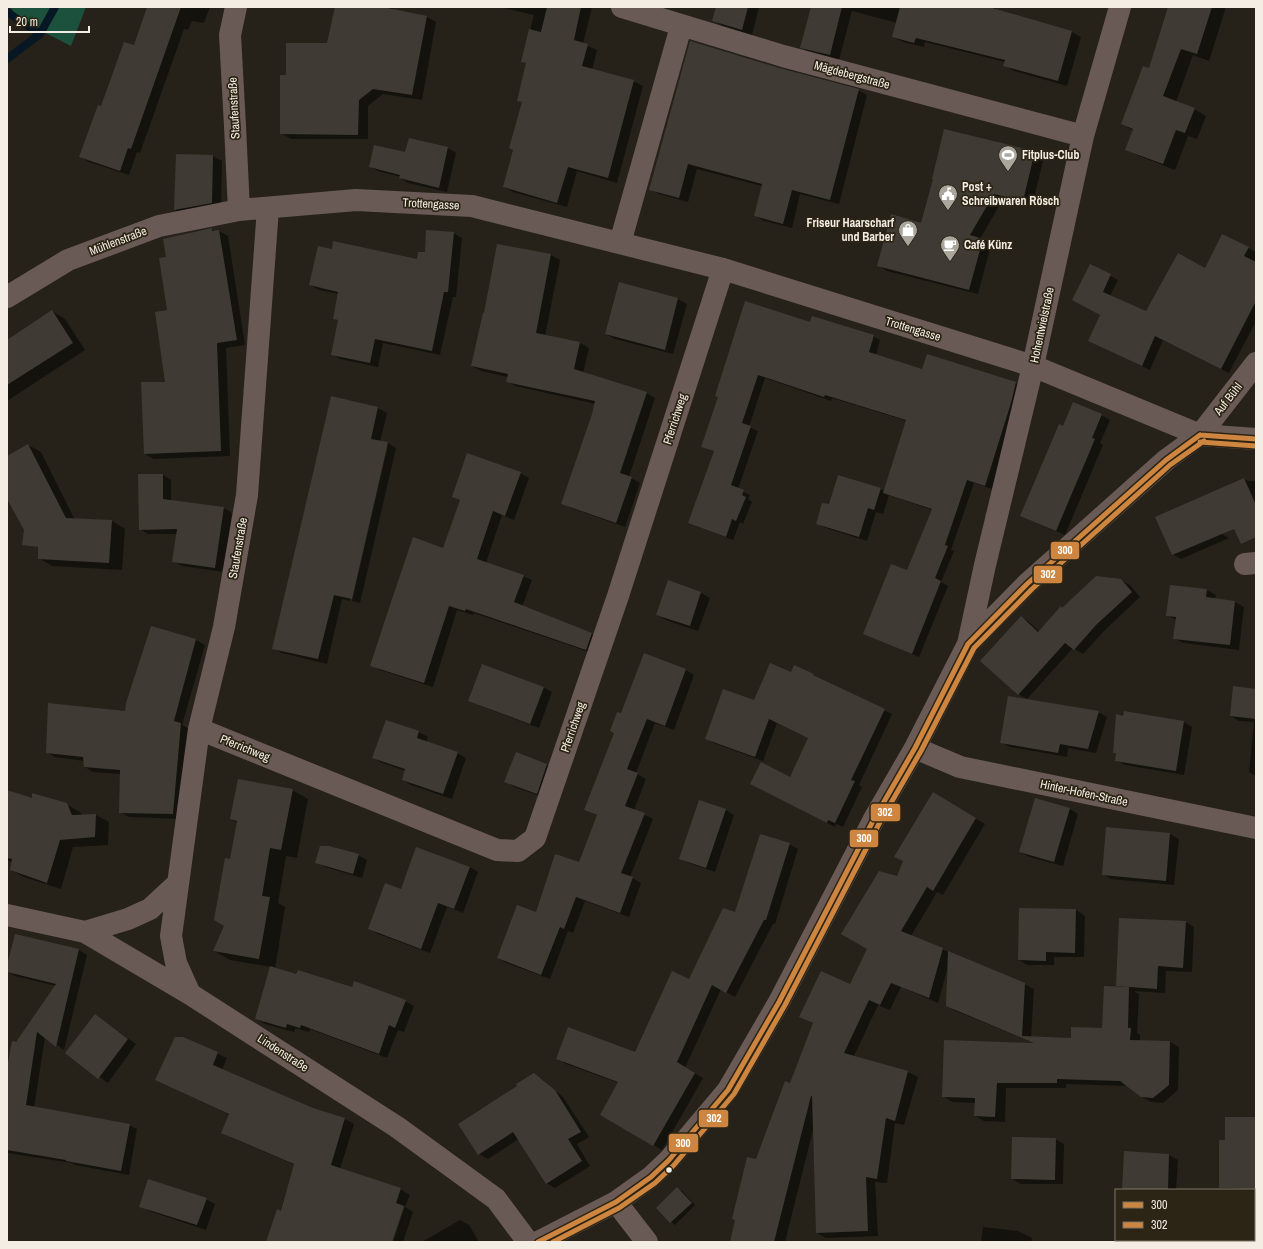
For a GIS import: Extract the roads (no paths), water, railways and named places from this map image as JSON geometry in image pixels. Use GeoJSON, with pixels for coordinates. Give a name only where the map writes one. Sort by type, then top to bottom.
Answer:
{"type":"FeatureCollection","features":[{"type":"Feature","properties":{"kind":"street","name":"Staufenstraße"},"geometry":{"type":"LineString","coordinates":[[236,7],[230,35],[239,210]]}},
{"type":"Feature","properties":{"kind":"street","name":"Mägdebergstraße"},"geometry":{"type":"LineString","coordinates":[[622,7],[783,56],[1083,136]]}},
{"type":"Feature","properties":{"kind":"street","name":"Hohentwielstraße"},"geometry":{"type":"LineString","coordinates":[[968,644],[985,565],[1033,366],[1083,136],[1120,7]]}},
{"type":"Feature","properties":{"kind":"street"},"geometry":{"type":"LineString","coordinates":[[620,243],[680,30]]}},
{"type":"Feature","properties":{"kind":"street","name":"Trottengasse"},"geometry":{"type":"LineString","coordinates":[[239,210],[356,200],[472,206],[723,269],[1033,366],[1200,435],[1256,439]]}},
{"type":"Feature","properties":{"kind":"street","name":"Staufenstraße"},"geometry":{"type":"LineString","coordinates":[[190,994],[176,963],[170,936],[199,730],[224,627],[247,495],[268,208]]}},
{"type":"Feature","properties":{"kind":"street","name":"Mühlenstraße"},"geometry":{"type":"LineString","coordinates":[[7,297],[68,260],[159,226],[239,210]]}},
{"type":"Feature","properties":{"kind":"street","name":"Pferrichweg"},"geometry":{"type":"LineString","coordinates":[[199,730],[497,850],[518,851],[535,838],[618,596],[723,269]]}},
{"type":"Feature","properties":{"kind":"street","name":"Auf Bühl"},"geometry":{"type":"LineString","coordinates":[[968,644],[1028,584],[1166,460],[1200,435],[1256,363]]}},
{"type":"Feature","properties":{"kind":"street"},"geometry":{"type":"LineString","coordinates":[[538,1242],[616,1202],[651,1177],[669,1160],[728,1090],[779,1002],[874,819],[915,748],[968,644]]}},
{"type":"Feature","properties":{"kind":"street","name":"Hinter-Hofen-Straße"},"geometry":{"type":"LineString","coordinates":[[915,748],[960,767],[1256,828]]}},
{"type":"Feature","properties":{"kind":"street"},"geometry":{"type":"LineString","coordinates":[[85,932],[128,919],[150,910],[177,884]]}},
{"type":"Feature","properties":{"kind":"street","name":"Lindenstraße"},"geometry":{"type":"LineString","coordinates":[[7,916],[85,932],[190,994],[397,1128],[496,1199],[528,1242]]}},
{"type":"Feature","properties":{"kind":"street"},"geometry":{"type":"LineString","coordinates":[[616,1202],[647,1242]]}},
{"type":"Feature","properties":{"kind":"waterway"},"geometry":{"type":"LineString","coordinates":[[7,59],[40,34],[55,7]]}},
{"type":"Feature","properties":{"kind":"waterway"},"geometry":{"type":"LineString","coordinates":[[7,12],[40,34]]}},
{"type":"Feature","properties":{"kind":"place","name":"Fitplus-Club"},"geometry":{"type":"Point","coordinates":[1008,172]}},
{"type":"Feature","properties":{"kind":"place","name":"Post + Schreibwaren Rösch"},"geometry":{"type":"Point","coordinates":[948,211]}},
{"type":"Feature","properties":{"kind":"place","name":"Friseur Haarscharf und Barber"},"geometry":{"type":"Point","coordinates":[908,247]}},
{"type":"Feature","properties":{"kind":"place","name":"Café Künz"},"geometry":{"type":"Point","coordinates":[950,262]}}]}
